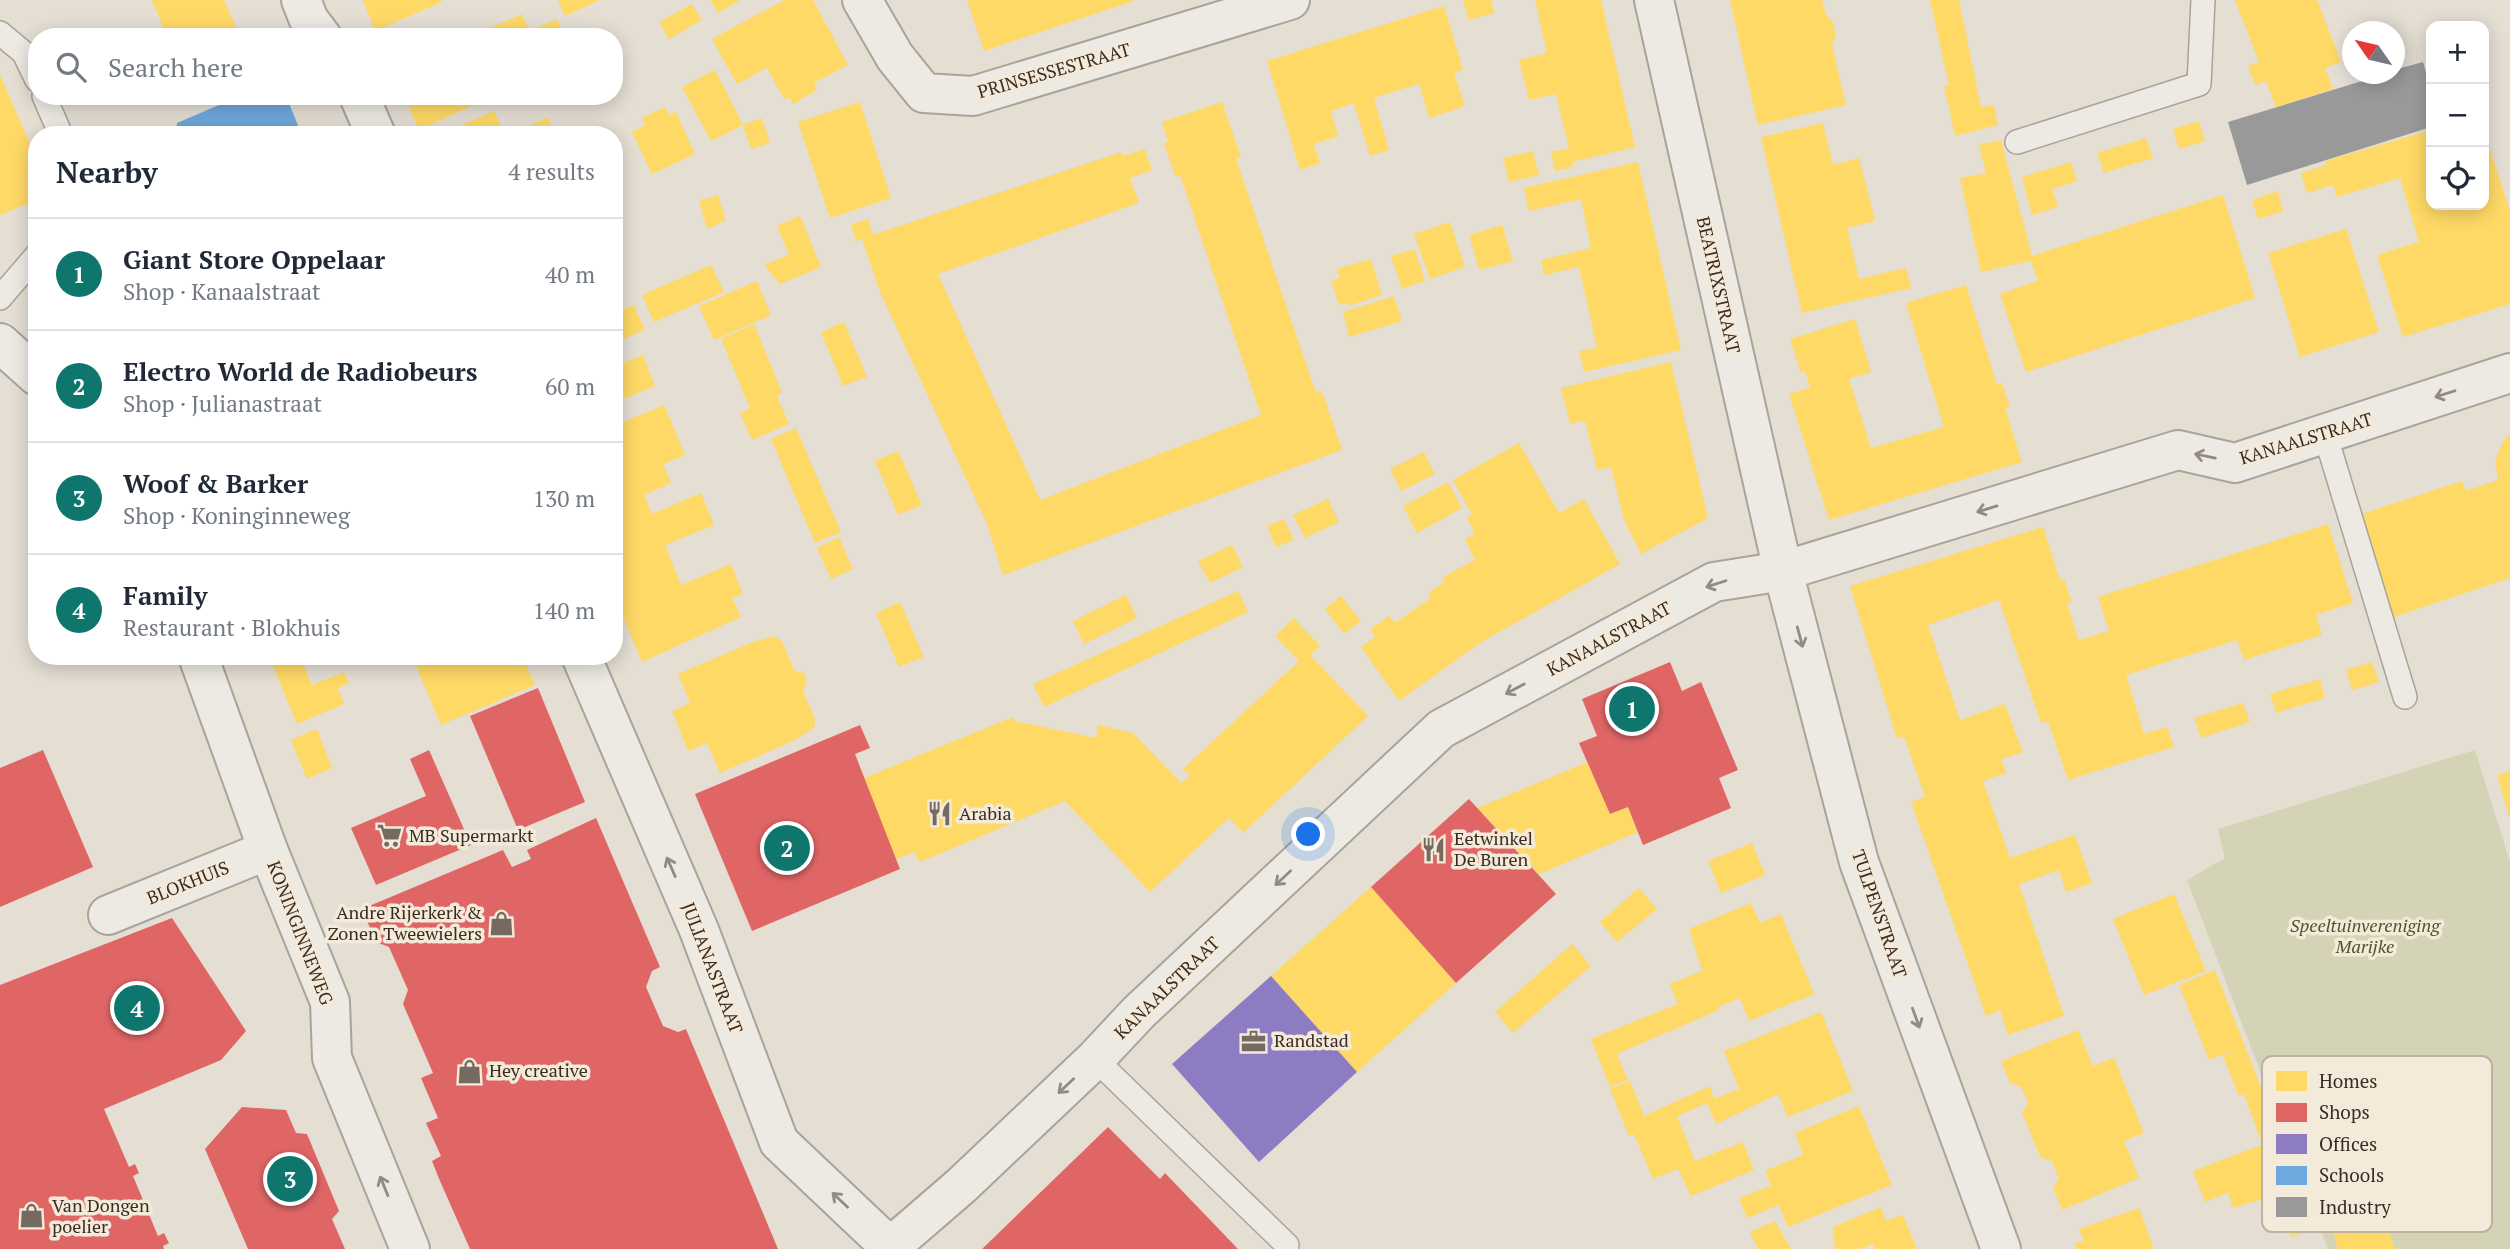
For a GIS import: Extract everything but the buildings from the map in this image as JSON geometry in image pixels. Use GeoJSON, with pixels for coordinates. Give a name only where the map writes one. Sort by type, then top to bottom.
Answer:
{"type":"FeatureCollection","features":[{"type":"Feature","properties":{"kind":"street"},"geometry":{"type":"LineString","coordinates":[[301,0],[315,28]]}},
{"type":"Feature","properties":{"kind":"street","name":"PRINSESSESTRAAT"},"geometry":{"type":"LineString","coordinates":[[862,0],[895,57],[924,93],[973,96],[1290,0]]}},
{"type":"Feature","properties":{"kind":"street","name":"BEATRIXSTRAAT"},"geometry":{"type":"LineString","coordinates":[[1654,0],[1783,571]]}},
{"type":"Feature","properties":{"kind":"street"},"geometry":{"type":"LineString","coordinates":[[363,105],[372,126]]}},
{"type":"Feature","properties":{"kind":"street"},"geometry":{"type":"LineString","coordinates":[[0,343],[28,368]]}},
{"type":"Feature","properties":{"kind":"street","name":"KANAALSTRAAT"},"geometry":{"type":"LineString","coordinates":[[889,1248],[962,1185],[1095,1059],[1139,1012],[1441,729],[1714,582],[1783,571],[2179,450],[2235,463],[2510,373]]}},
{"type":"Feature","properties":{"kind":"street","name":"TULPENSTRAAT"},"geometry":{"type":"LineString","coordinates":[[1783,571],[1859,862],[2001,1249]]}},
{"type":"Feature","properties":{"kind":"street","name":"KONINGINNEWEG"},"geometry":{"type":"LineString","coordinates":[[201,665],[268,850],[330,1002],[332,1058],[410,1249]]}},
{"type":"Feature","properties":{"kind":"street","name":"JULIANASTRAAT"},"geometry":{"type":"LineString","coordinates":[[585,665],[699,930],[779,1142],[889,1248]]}},
{"type":"Feature","properties":{"kind":"street","name":"BLOKHUIS"},"geometry":{"type":"LineString","coordinates":[[108,915],[268,850]]}},
{"type":"Feature","properties":{"kind":"lane"},"geometry":{"type":"LineString","coordinates":[[2017,142],[2199,84],[2203,0]]}},
{"type":"Feature","properties":{"kind":"lane"},"geometry":{"type":"LineString","coordinates":[[0,33],[24,54],[28,62]]}},
{"type":"Feature","properties":{"kind":"lane"},"geometry":{"type":"LineString","coordinates":[[48,105],[57,126]]}},
{"type":"Feature","properties":{"kind":"lane"},"geometry":{"type":"LineString","coordinates":[[0,298],[28,265]]}},
{"type":"Feature","properties":{"kind":"lane"},"geometry":{"type":"LineString","coordinates":[[2325,434],[2405,697]]}},
{"type":"Feature","properties":{"kind":"lane"},"geometry":{"type":"LineString","coordinates":[[1095,1059],[1287,1245]]}},
{"type":"Feature","properties":{"kind":"green space","name":"Speeltuinvereniging Marijke"},"geometry":{"type":"Polygon","coordinates":[[[2475,750],[2510,862],[2510,1249],[2328,1249],[2322,1232],[2492,1232],[2492,1056],[2262,1056],[2262,1076],[2187,880],[2225,858],[2218,829],[2475,750]]]}},
{"type":"Feature","properties":{"kind":"place","name":"Giant Store Oppelaar"},"geometry":{"type":"Point","coordinates":[1632,709]}},
{"type":"Feature","properties":{"kind":"place","name":"Arabia"},"geometry":{"type":"Point","coordinates":[939,814]}},
{"type":"Feature","properties":{"kind":"place","name":"MB Supermarkt"},"geometry":{"type":"Point","coordinates":[389,836]}},
{"type":"Feature","properties":{"kind":"place","name":"Electro World de Radiobeurs"},"geometry":{"type":"Point","coordinates":[787,848]}},
{"type":"Feature","properties":{"kind":"place","name":"Eetwinkel De Buren"},"geometry":{"type":"Point","coordinates":[1434,849]}},
{"type":"Feature","properties":{"kind":"place","name":"Andre Rijerkerk & Zonen Tweewielers"},"geometry":{"type":"Point","coordinates":[502,923]}},
{"type":"Feature","properties":{"kind":"place","name":"Family"},"geometry":{"type":"Point","coordinates":[137,1008]}},
{"type":"Feature","properties":{"kind":"place","name":"Randstad"},"geometry":{"type":"Point","coordinates":[1254,1041]}},
{"type":"Feature","properties":{"kind":"place","name":"Hey creative"},"geometry":{"type":"Point","coordinates":[469,1071]}},
{"type":"Feature","properties":{"kind":"place","name":"Woof & Barker"},"geometry":{"type":"Point","coordinates":[290,1179]}},
{"type":"Feature","properties":{"kind":"place","name":"Van Dongen poelier"},"geometry":{"type":"Point","coordinates":[32,1216]}}]}
